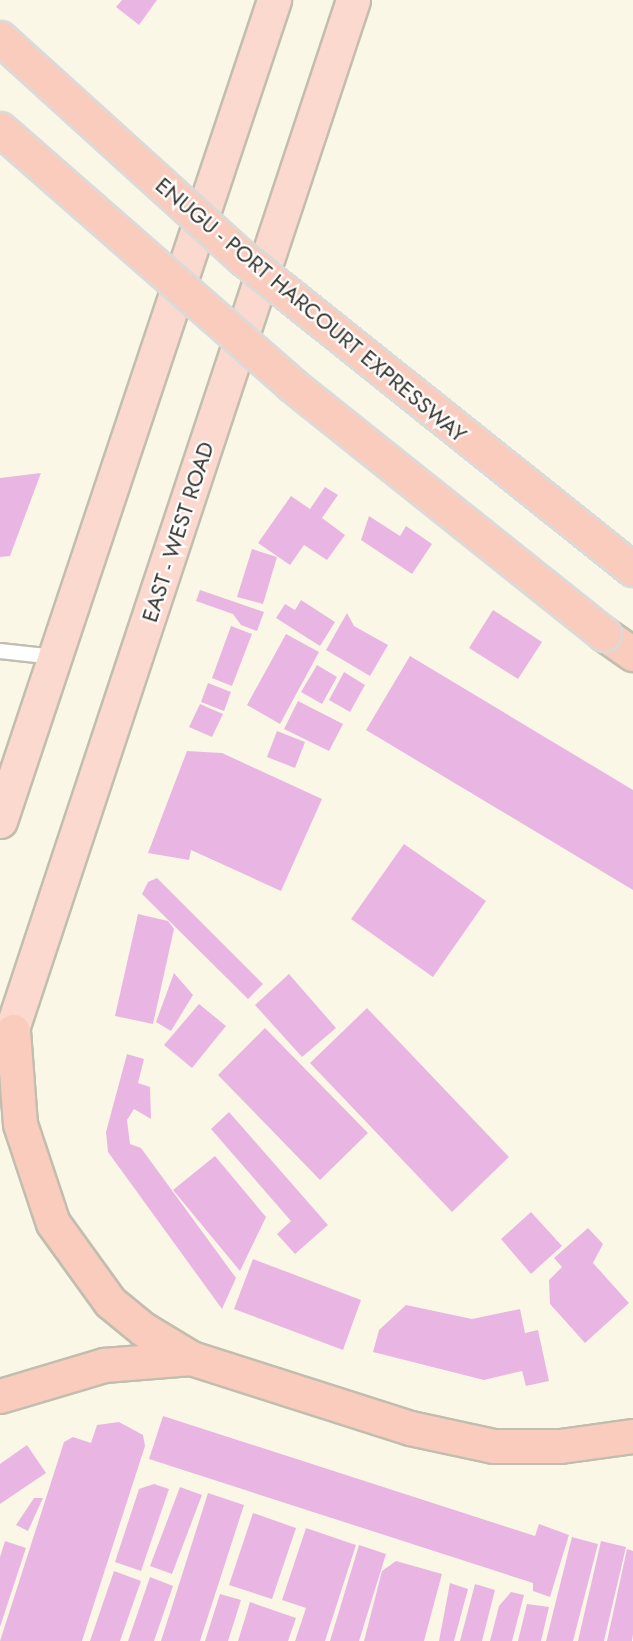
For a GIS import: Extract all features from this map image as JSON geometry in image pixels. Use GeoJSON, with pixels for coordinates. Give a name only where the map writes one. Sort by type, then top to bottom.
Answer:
{"type":"FeatureCollection","features":[{"type":"Feature","properties":{"kind":"highway","name":"ENUGU - PORT HARCOURT EXPRESSWAY"},"geometry":{"type":"LineString","coordinates":[[0,38],[253,267],[633,569]]}},
{"type":"Feature","properties":{"kind":"highway"},"geometry":{"type":"LineString","coordinates":[[0,129],[292,386],[604,634],[633,654]]}},
{"type":"Feature","properties":{"kind":"highway"},"geometry":{"type":"LineString","coordinates":[[13,1031],[20,1124],[53,1223],[110,1302],[191,1358],[410,1428],[494,1446],[560,1446],[633,1436]]}},
{"type":"Feature","properties":{"kind":"highway"},"geometry":{"type":"LineString","coordinates":[[0,1396],[104,1365],[191,1358]]}},
{"type":"Feature","properties":{"kind":"main road"},"geometry":{"type":"LineString","coordinates":[[0,821],[273,0]]}},
{"type":"Feature","properties":{"kind":"main road","name":"EAST - WEST ROAD"},"geometry":{"type":"LineString","coordinates":[[0,1064],[13,1031],[353,0]]}},
{"type":"Feature","properties":{"kind":"lane"},"geometry":{"type":"LineString","coordinates":[[0,651],[54,657]]}},
{"type":"Feature","properties":{"kind":"building"},"geometry":{"type":"Polygon","coordinates":[[[122,0],[157,0],[139,25],[116,7],[122,0]]]}},
{"type":"Feature","properties":{"kind":"building"},"geometry":{"type":"Polygon","coordinates":[[[41,473],[10,556],[0,557],[0,478],[41,473]]]}},
{"type":"Feature","properties":{"kind":"building"},"geometry":{"type":"Polygon","coordinates":[[[325,487],[338,495],[322,518],[345,535],[327,560],[304,545],[290,565],[258,543],[291,496],[310,509],[325,487]]]}},
{"type":"Feature","properties":{"kind":"building"},"geometry":{"type":"Polygon","coordinates":[[[369,516],[400,536],[406,526],[432,544],[412,574],[361,540],[369,516]]]}},
{"type":"Feature","properties":{"kind":"building"},"geometry":{"type":"Polygon","coordinates":[[[252,549],[277,557],[263,604],[237,597],[252,549]]]}},
{"type":"Feature","properties":{"kind":"building"},"geometry":{"type":"Polygon","coordinates":[[[200,590],[264,612],[257,631],[241,625],[233,614],[196,601],[200,590]]]}},
{"type":"Feature","properties":{"kind":"building"},"geometry":{"type":"Polygon","coordinates":[[[301,600],[335,622],[320,646],[276,618],[285,604],[295,610],[301,600]]]}},
{"type":"Feature","properties":{"kind":"building"},"geometry":{"type":"Polygon","coordinates":[[[493,610],[542,642],[518,679],[469,648],[493,610]]]}},
{"type":"Feature","properties":{"kind":"building"},"geometry":{"type":"Polygon","coordinates":[[[347,613],[354,626],[388,645],[370,676],[326,650],[347,613]]]}},
{"type":"Feature","properties":{"kind":"building"},"geometry":{"type":"Polygon","coordinates":[[[231,626],[252,634],[232,686],[212,678],[231,626]]]}},
{"type":"Feature","properties":{"kind":"building"},"geometry":{"type":"Polygon","coordinates":[[[286,634],[319,652],[280,724],[247,705],[286,634]]]}},
{"type":"Feature","properties":{"kind":"building"},"geometry":{"type":"Polygon","coordinates":[[[410,656],[633,790],[633,890],[366,730],[410,656]]]}},
{"type":"Feature","properties":{"kind":"building"},"geometry":{"type":"Polygon","coordinates":[[[317,665],[337,677],[322,704],[301,692],[317,665]]]}},
{"type":"Feature","properties":{"kind":"building"},"geometry":{"type":"Polygon","coordinates":[[[344,672],[365,685],[350,712],[329,700],[344,672]]]}},
{"type":"Feature","properties":{"kind":"building"},"geometry":{"type":"Polygon","coordinates":[[[208,683],[231,692],[224,711],[201,702],[208,683]]]}},
{"type":"Feature","properties":{"kind":"building"},"geometry":{"type":"Polygon","coordinates":[[[298,701],[343,724],[329,751],[284,729],[298,701]]]}},
{"type":"Feature","properties":{"kind":"building"},"geometry":{"type":"Polygon","coordinates":[[[200,704],[223,714],[212,737],[189,727],[200,704]]]}},
{"type":"Feature","properties":{"kind":"building"},"geometry":{"type":"Polygon","coordinates":[[[277,731],[305,742],[295,768],[267,757],[277,731]]]}},
{"type":"Feature","properties":{"kind":"building"},"geometry":{"type":"Polygon","coordinates":[[[187,751],[222,753],[322,799],[281,891],[191,850],[189,860],[148,853],[187,751]]]}},
{"type":"Feature","properties":{"kind":"building"},"geometry":{"type":"Polygon","coordinates":[[[404,844],[486,901],[433,977],[351,919],[404,844]]]}},
{"type":"Feature","properties":{"kind":"building"},"geometry":{"type":"Polygon","coordinates":[[[157,878],[263,984],[248,999],[142,894],[148,882],[157,878]]]}},
{"type":"Feature","properties":{"kind":"building"},"geometry":{"type":"Polygon","coordinates":[[[138,914],[168,921],[174,929],[153,1024],[115,1016],[138,914]]]}},
{"type":"Feature","properties":{"kind":"building"},"geometry":{"type":"Polygon","coordinates":[[[174,973],[193,995],[171,1031],[156,1022],[174,973]]]}},
{"type":"Feature","properties":{"kind":"building"},"geometry":{"type":"Polygon","coordinates":[[[289,974],[336,1028],[302,1057],[255,1005],[289,974]]]}},
{"type":"Feature","properties":{"kind":"building"},"geometry":{"type":"Polygon","coordinates":[[[199,1004],[226,1026],[192,1068],[164,1045],[199,1004]]]}},
{"type":"Feature","properties":{"kind":"building"},"geometry":{"type":"Polygon","coordinates":[[[367,1008],[509,1157],[452,1212],[310,1063],[367,1008]]]}},
{"type":"Feature","properties":{"kind":"building"},"geometry":{"type":"Polygon","coordinates":[[[265,1028],[368,1133],[320,1180],[218,1075],[265,1028]]]}},
{"type":"Feature","properties":{"kind":"building"},"geometry":{"type":"Polygon","coordinates":[[[127,1054],[144,1059],[138,1083],[150,1087],[151,1119],[134,1109],[127,1120],[130,1144],[141,1148],[236,1278],[222,1309],[108,1152],[106,1132],[127,1054]]]}},
{"type":"Feature","properties":{"kind":"building"},"geometry":{"type":"Polygon","coordinates":[[[229,1112],[328,1225],[295,1254],[277,1234],[291,1221],[211,1129],[229,1112]]]}},
{"type":"Feature","properties":{"kind":"building"},"geometry":{"type":"Polygon","coordinates":[[[215,1156],[266,1217],[240,1271],[173,1190],[215,1156]]]}},
{"type":"Feature","properties":{"kind":"building"},"geometry":{"type":"Polygon","coordinates":[[[531,1212],[562,1246],[531,1274],[501,1239],[531,1212]]]}},
{"type":"Feature","properties":{"kind":"building"},"geometry":{"type":"Polygon","coordinates":[[[588,1228],[603,1244],[593,1263],[629,1303],[585,1343],[550,1304],[549,1280],[562,1267],[554,1258],[588,1228]]]}},
{"type":"Feature","properties":{"kind":"building"},"geometry":{"type":"Polygon","coordinates":[[[253,1259],[361,1300],[343,1350],[234,1309],[253,1259]]]}},
{"type":"Feature","properties":{"kind":"building"},"geometry":{"type":"Polygon","coordinates":[[[406,1305],[472,1319],[520,1309],[525,1333],[538,1330],[549,1381],[526,1386],[522,1371],[484,1380],[373,1352],[379,1330],[406,1305]]]}},
{"type":"Feature","properties":{"kind":"building"},"geometry":{"type":"Polygon","coordinates":[[[163,1416],[535,1536],[539,1524],[569,1535],[550,1597],[533,1591],[533,1583],[149,1459],[163,1416]]]}},
{"type":"Feature","properties":{"kind":"building"},"geometry":{"type":"Polygon","coordinates":[[[119,1422],[143,1435],[145,1446],[82,1641],[0,1641],[64,1442],[73,1437],[91,1443],[97,1425],[119,1422]]]}},
{"type":"Feature","properties":{"kind":"building"},"geometry":{"type":"Polygon","coordinates":[[[27,1445],[46,1473],[0,1504],[0,1464],[27,1445]]]}},
{"type":"Feature","properties":{"kind":"building"},"geometry":{"type":"Polygon","coordinates":[[[154,1484],[169,1489],[141,1571],[115,1562],[139,1489],[154,1484]]]}},
{"type":"Feature","properties":{"kind":"building"},"geometry":{"type":"Polygon","coordinates":[[[180,1487],[202,1495],[172,1574],[150,1566],[180,1487]]]}},
{"type":"Feature","properties":{"kind":"building"},"geometry":{"type":"Polygon","coordinates":[[[208,1493],[244,1505],[200,1641],[161,1641],[208,1493]]]}},
{"type":"Feature","properties":{"kind":"building"},"geometry":{"type":"Polygon","coordinates":[[[34,1498],[43,1498],[28,1531],[16,1525],[34,1498]]]}},
{"type":"Feature","properties":{"kind":"building"},"geometry":{"type":"Polygon","coordinates":[[[253,1513],[296,1528],[272,1599],[229,1585],[253,1513]]]}},
{"type":"Feature","properties":{"kind":"building"},"geometry":{"type":"Polygon","coordinates":[[[306,1528],[356,1545],[325,1641],[295,1641],[306,1608],[282,1600],[306,1528]]]}},
{"type":"Feature","properties":{"kind":"building"},"geometry":{"type":"Polygon","coordinates":[[[572,1537],[598,1544],[573,1641],[546,1641],[572,1537]]]}},
{"type":"Feature","properties":{"kind":"building"},"geometry":{"type":"Polygon","coordinates":[[[5,1541],[26,1548],[0,1627],[0,1557],[5,1541]]]}},
{"type":"Feature","properties":{"kind":"building"},"geometry":{"type":"Polygon","coordinates":[[[601,1541],[626,1547],[604,1641],[578,1641],[601,1541]]]}},
{"type":"Feature","properties":{"kind":"building"},"geometry":{"type":"Polygon","coordinates":[[[359,1545],[386,1554],[359,1641],[330,1641],[359,1545]]]}},
{"type":"Feature","properties":{"kind":"building"},"geometry":{"type":"Polygon","coordinates":[[[627,1549],[633,1551],[632,1641],[607,1641],[627,1549]]]}},
{"type":"Feature","properties":{"kind":"building"},"geometry":{"type":"Polygon","coordinates":[[[396,1561],[442,1574],[424,1641],[364,1641],[382,1571],[396,1561]]]}},
{"type":"Feature","properties":{"kind":"building"},"geometry":{"type":"Polygon","coordinates":[[[114,1571],[141,1581],[120,1641],[90,1641],[114,1571]]]}},
{"type":"Feature","properties":{"kind":"building"},"geometry":{"type":"Polygon","coordinates":[[[150,1577],[173,1586],[154,1641],[128,1641],[150,1577]]]}},
{"type":"Feature","properties":{"kind":"building"},"geometry":{"type":"Polygon","coordinates":[[[450,1583],[468,1589],[454,1641],[439,1641],[450,1583]]]}},
{"type":"Feature","properties":{"kind":"building"},"geometry":{"type":"Polygon","coordinates":[[[475,1584],[495,1590],[482,1641],[460,1641],[475,1584]]]}},
{"type":"Feature","properties":{"kind":"building"},"geometry":{"type":"Polygon","coordinates":[[[511,1592],[524,1595],[512,1641],[490,1641],[499,1606],[511,1592]]]}},
{"type":"Feature","properties":{"kind":"building"},"geometry":{"type":"Polygon","coordinates":[[[220,1594],[241,1600],[228,1641],[205,1641],[220,1594]]]}},
{"type":"Feature","properties":{"kind":"building"},"geometry":{"type":"Polygon","coordinates":[[[250,1602],[296,1618],[288,1641],[238,1641],[250,1602]]]}},
{"type":"Feature","properties":{"kind":"building"},"geometry":{"type":"Polygon","coordinates":[[[527,1604],[549,1607],[541,1641],[518,1641],[527,1604]]]}}]}
